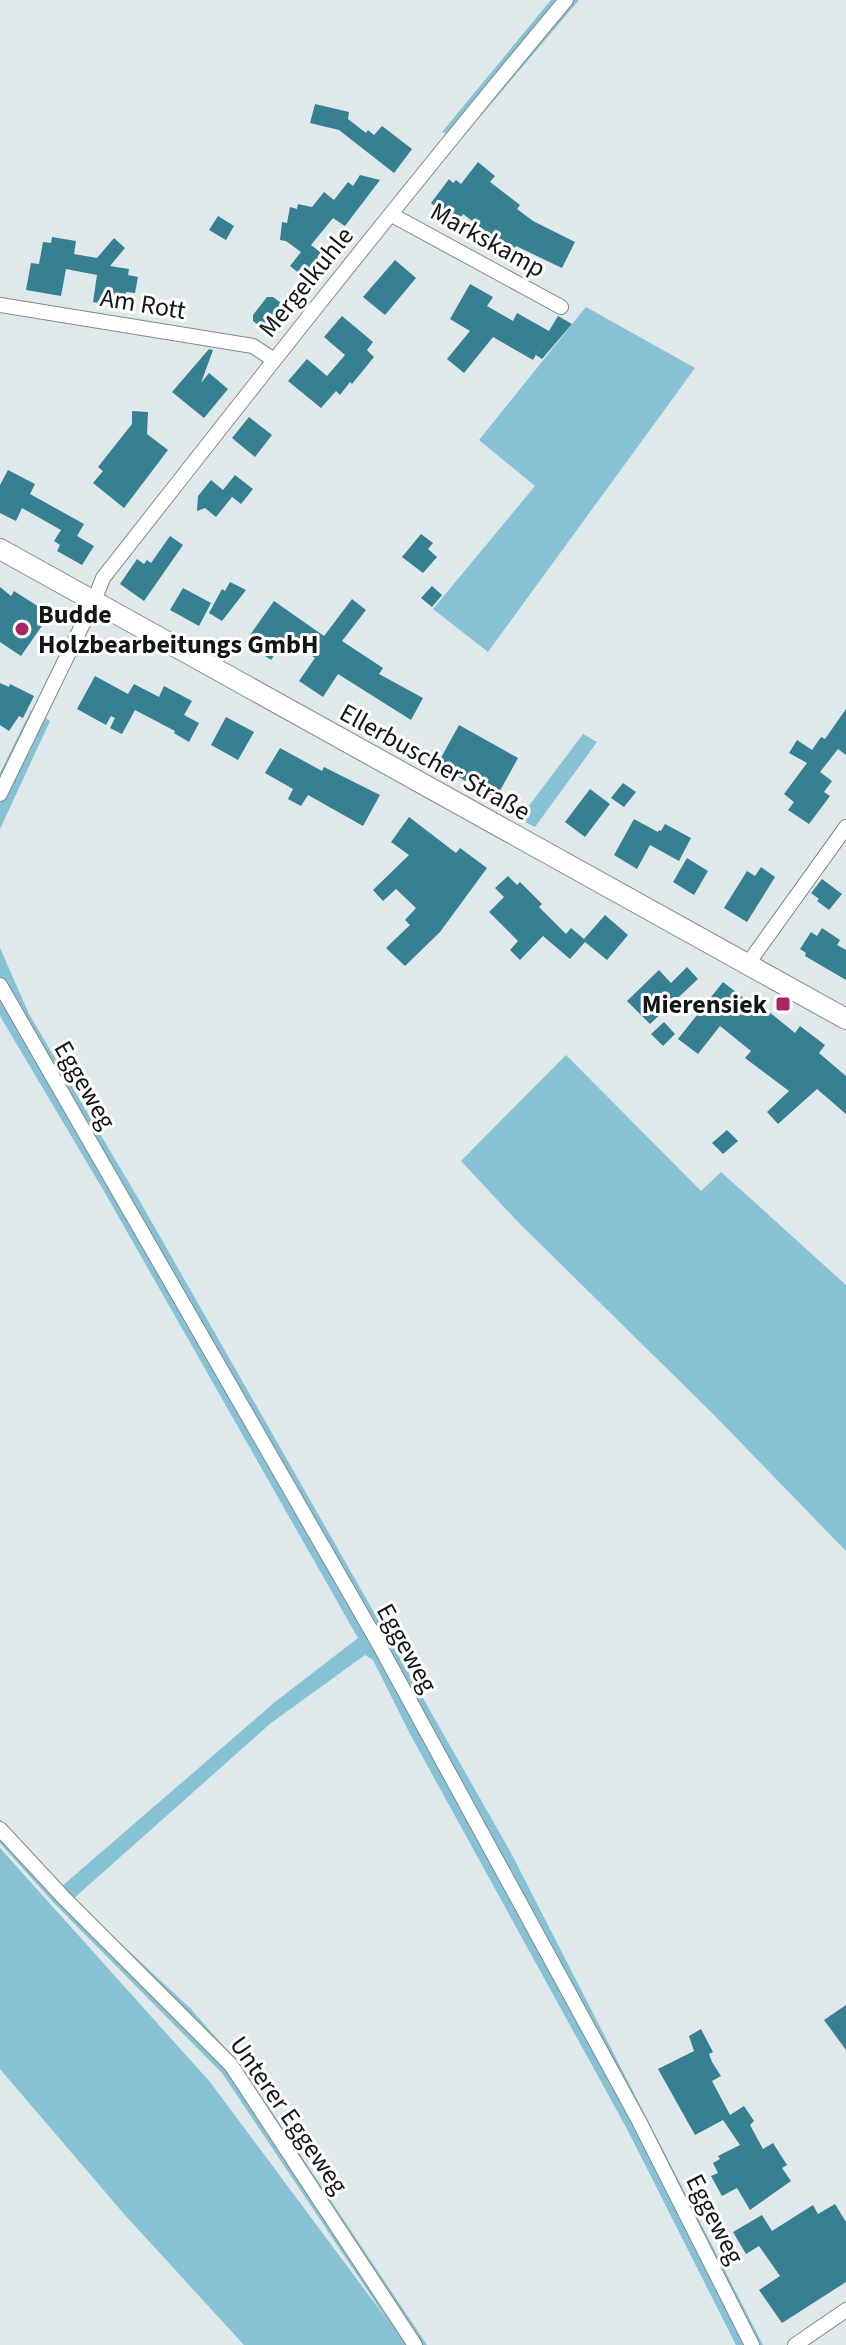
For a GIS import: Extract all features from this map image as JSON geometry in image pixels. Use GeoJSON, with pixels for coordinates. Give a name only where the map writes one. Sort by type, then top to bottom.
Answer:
{"type":"FeatureCollection","features":[{"type":"Feature","properties":{"kind":"main road","name":"Ellerbuscher Straße"},"geometry":{"type":"LineString","coordinates":[[0,549],[846,1019]]}},
{"type":"Feature","properties":{"kind":"street","name":"Mergelkuhle"},"geometry":{"type":"LineString","coordinates":[[94,601],[103,578],[274,360],[566,0]]}},
{"type":"Feature","properties":{"kind":"street","name":"Markskamp"},"geometry":{"type":"LineString","coordinates":[[392,215],[561,307]]}},
{"type":"Feature","properties":{"kind":"street","name":"Am Rott"},"geometry":{"type":"LineString","coordinates":[[0,305],[253,346],[274,360]]}},
{"type":"Feature","properties":{"kind":"street"},"geometry":{"type":"LineString","coordinates":[[0,794],[94,601]]}},
{"type":"Feature","properties":{"kind":"street"},"geometry":{"type":"LineString","coordinates":[[747,965],[846,827]]}},
{"type":"Feature","properties":{"kind":"street","name":"Eggeweg"},"geometry":{"type":"LineString","coordinates":[[0,985],[376,1639],[639,2121],[752,2345]]}},
{"type":"Feature","properties":{"kind":"street","name":"Unterer Eggeweg"},"geometry":{"type":"LineString","coordinates":[[0,1829],[64,1898],[231,2065],[415,2345]]}},
{"type":"Feature","properties":{"kind":"street"},"geometry":{"type":"LineString","coordinates":[[795,2345],[846,2310]]}},
{"type":"Feature","properties":{"kind":"shaded area"},"geometry":{"type":"Polygon","coordinates":[[[551,0],[579,0],[462,138],[442,132],[551,0]]]}},
{"type":"Feature","properties":{"kind":"shaded area"},"geometry":{"type":"Polygon","coordinates":[[[586,307],[695,368],[488,652],[433,609],[535,486],[479,440],[586,307]]]}},
{"type":"Feature","properties":{"kind":"shaded area"},"geometry":{"type":"Polygon","coordinates":[[[31,710],[50,721],[0,829],[0,773],[31,710]]]}},
{"type":"Feature","properties":{"kind":"shaded area"},"geometry":{"type":"Polygon","coordinates":[[[583,734],[597,742],[535,827],[519,819],[583,734]]]}},
{"type":"Feature","properties":{"kind":"shaded area"},"geometry":{"type":"Polygon","coordinates":[[[0,948],[29,1014],[138,1198],[510,1851],[763,2345],[736,2345],[627,2129],[410,1734],[373,1660],[365,1655],[271,1723],[73,1899],[190,2008],[242,2067],[427,2345],[244,2345],[124,2214],[0,2069],[0,1848],[210,2082],[388,2321],[222,2073],[55,1904],[0,1843],[0,1819],[61,1887],[275,1702],[358,1638],[105,1193],[0,1016],[0,948]]]}},
{"type":"Feature","properties":{"kind":"shaded area"},"geometry":{"type":"Polygon","coordinates":[[[566,1055],[701,1191],[721,1172],[846,1285],[846,1551],[461,1161],[566,1055]]]}},
{"type":"Feature","properties":{"kind":"building"},"geometry":{"type":"Polygon","coordinates":[[[315,104],[349,112],[348,119],[366,133],[368,130],[374,135],[382,126],[412,149],[394,173],[339,130],[310,123],[315,104]]]}},
{"type":"Feature","properties":{"kind":"building"},"geometry":{"type":"Polygon","coordinates":[[[478,162],[495,176],[490,182],[520,205],[517,209],[533,221],[575,242],[562,268],[516,246],[508,243],[505,246],[463,214],[460,218],[454,213],[450,218],[431,203],[449,179],[461,184],[478,162]]]}},
{"type":"Feature","properties":{"kind":"building"},"geometry":{"type":"Polygon","coordinates":[[[360,175],[380,180],[345,226],[333,218],[311,245],[328,258],[310,282],[290,266],[301,252],[280,240],[282,222],[287,223],[290,207],[297,209],[298,204],[312,207],[324,192],[334,200],[348,182],[353,186],[360,175]]]}},
{"type":"Feature","properties":{"kind":"building"},"geometry":{"type":"Polygon","coordinates":[[[218,216],[234,226],[226,240],[209,230],[218,216]]]}},
{"type":"Feature","properties":{"kind":"building"},"geometry":{"type":"Polygon","coordinates":[[[52,237],[76,241],[74,254],[97,258],[114,238],[125,248],[110,266],[129,269],[128,275],[138,277],[135,293],[126,292],[124,307],[93,302],[97,275],[66,269],[61,296],[26,290],[31,263],[39,264],[43,242],[51,243],[52,237]]]}},
{"type":"Feature","properties":{"kind":"building"},"geometry":{"type":"Polygon","coordinates":[[[395,260],[416,278],[385,315],[363,297],[395,260]]]}},
{"type":"Feature","properties":{"kind":"building"},"geometry":{"type":"Polygon","coordinates":[[[470,284],[493,297],[487,306],[513,321],[517,313],[549,331],[558,316],[572,324],[542,359],[536,355],[543,342],[533,360],[493,337],[464,373],[447,359],[470,331],[450,319],[470,284]]]}},
{"type":"Feature","properties":{"kind":"building"},"geometry":{"type":"Polygon","coordinates":[[[267,297],[273,297],[289,309],[270,334],[253,321],[253,315],[267,297]]]}},
{"type":"Feature","properties":{"kind":"building"},"geometry":{"type":"Polygon","coordinates":[[[342,316],[373,342],[367,350],[374,357],[352,384],[350,382],[340,395],[336,391],[321,408],[288,381],[307,359],[327,376],[345,355],[324,337],[342,316]]]}},
{"type":"Feature","properties":{"kind":"building"},"geometry":{"type":"Polygon","coordinates":[[[209,349],[213,350],[201,383],[209,373],[228,389],[204,418],[172,392],[209,349]]]}},
{"type":"Feature","properties":{"kind":"building"},"geometry":{"type":"Polygon","coordinates":[[[132,411],[148,412],[147,434],[168,450],[124,508],[93,483],[103,471],[98,467],[132,424],[132,411]]]}},
{"type":"Feature","properties":{"kind":"building"},"geometry":{"type":"Polygon","coordinates":[[[249,417],[272,435],[255,457],[232,438],[249,417]]]}},
{"type":"Feature","properties":{"kind":"building"},"geometry":{"type":"Polygon","coordinates":[[[8,470],[35,484],[30,494],[84,524],[77,536],[94,546],[82,565],[57,551],[60,545],[54,541],[61,530],[22,508],[16,521],[0,513],[0,485],[8,470]]]}},
{"type":"Feature","properties":{"kind":"building"},"geometry":{"type":"Polygon","coordinates":[[[235,475],[253,489],[241,504],[226,492],[232,497],[216,517],[205,508],[197,511],[198,496],[211,480],[223,490],[235,475]]]}},
{"type":"Feature","properties":{"kind":"building"},"geometry":{"type":"Polygon","coordinates":[[[421,534],[433,543],[428,549],[437,557],[423,573],[402,557],[421,534]]]}},
{"type":"Feature","properties":{"kind":"building"},"geometry":{"type":"Polygon","coordinates":[[[170,536],[183,545],[144,601],[120,584],[137,559],[144,564],[147,560],[151,563],[170,536]]]}},
{"type":"Feature","properties":{"kind":"building"},"geometry":{"type":"Polygon","coordinates":[[[230,582],[246,590],[222,621],[209,613],[222,589],[225,591],[230,582]]]}},
{"type":"Feature","properties":{"kind":"building"},"geometry":{"type":"Polygon","coordinates":[[[432,586],[442,595],[432,607],[421,598],[432,586]]]}},
{"type":"Feature","properties":{"kind":"building","name":"Budde Holzbearbeitungs GmbH"},"geometry":{"type":"Polygon","coordinates":[[[0,587],[11,596],[14,591],[50,614],[21,656],[0,642],[0,587]]]}},
{"type":"Feature","properties":{"kind":"building"},"geometry":{"type":"Polygon","coordinates":[[[183,588],[211,603],[199,626],[170,610],[183,588]]]}},
{"type":"Feature","properties":{"kind":"building"},"geometry":{"type":"Polygon","coordinates":[[[352,599],[366,610],[342,641],[383,668],[379,674],[423,698],[411,720],[338,674],[323,697],[299,681],[315,658],[286,638],[271,660],[245,642],[274,601],[324,636],[352,599]]]}},
{"type":"Feature","properties":{"kind":"building"},"geometry":{"type":"Polygon","coordinates":[[[95,676],[128,694],[134,684],[159,697],[164,686],[192,701],[184,715],[199,723],[189,742],[135,710],[122,734],[110,728],[115,718],[111,716],[106,725],[77,709],[95,676]]]}},
{"type":"Feature","properties":{"kind":"building"},"geometry":{"type":"Polygon","coordinates":[[[0,683],[9,687],[10,684],[34,696],[23,718],[19,716],[9,731],[0,725],[0,683]]]}},
{"type":"Feature","properties":{"kind":"building"},"geometry":{"type":"Polygon","coordinates":[[[846,709],[846,755],[838,749],[820,772],[832,781],[824,792],[830,796],[809,824],[788,810],[794,802],[784,794],[807,763],[789,753],[797,740],[812,750],[821,737],[825,739],[846,709]]]}},
{"type":"Feature","properties":{"kind":"building"},"geometry":{"type":"Polygon","coordinates":[[[226,717],[254,732],[238,760],[211,745],[226,717]]]}},
{"type":"Feature","properties":{"kind":"building"},"geometry":{"type":"Polygon","coordinates":[[[459,725],[518,758],[496,798],[437,765],[459,725]]]}},
{"type":"Feature","properties":{"kind":"building"},"geometry":{"type":"Polygon","coordinates":[[[280,748],[322,771],[324,767],[380,795],[363,826],[308,795],[301,806],[288,799],[293,789],[265,773],[280,748]]]}},
{"type":"Feature","properties":{"kind":"building"},"geometry":{"type":"Polygon","coordinates":[[[623,783],[636,792],[624,807],[611,798],[623,783]]]}},
{"type":"Feature","properties":{"kind":"building"},"geometry":{"type":"Polygon","coordinates":[[[590,789],[610,804],[585,837],[565,822],[590,789]]]}},
{"type":"Feature","properties":{"kind":"building"},"geometry":{"type":"Polygon","coordinates":[[[409,817],[456,853],[460,848],[487,868],[440,932],[405,966],[386,948],[410,925],[405,920],[416,908],[396,889],[383,901],[373,890],[409,855],[391,842],[409,817]]]}},
{"type":"Feature","properties":{"kind":"building"},"geometry":{"type":"Polygon","coordinates":[[[634,819],[658,832],[665,824],[691,838],[679,861],[650,845],[637,869],[614,855],[634,819]]]}},
{"type":"Feature","properties":{"kind":"building"},"geometry":{"type":"Polygon","coordinates":[[[687,858],[708,871],[694,895],[673,882],[687,858]]]}},
{"type":"Feature","properties":{"kind":"building"},"geometry":{"type":"Polygon","coordinates":[[[761,867],[775,877],[747,922],[724,908],[747,871],[755,876],[761,867]]]}},
{"type":"Feature","properties":{"kind":"building"},"geometry":{"type":"Polygon","coordinates":[[[508,876],[517,885],[520,882],[542,904],[539,907],[566,934],[571,928],[584,939],[605,915],[628,935],[607,960],[585,942],[570,959],[543,936],[520,960],[510,950],[518,941],[489,912],[504,897],[495,888],[508,876]]]}},
{"type":"Feature","properties":{"kind":"building"},"geometry":{"type":"Polygon","coordinates":[[[822,879],[842,894],[829,910],[811,893],[822,879]]]}},
{"type":"Feature","properties":{"kind":"building"},"geometry":{"type":"Polygon","coordinates":[[[822,928],[840,940],[837,945],[846,950],[846,980],[805,956],[806,953],[800,949],[811,932],[817,936],[822,928]]]}},
{"type":"Feature","properties":{"kind":"building"},"geometry":{"type":"Polygon","coordinates":[[[687,967],[698,979],[650,1024],[627,1001],[659,970],[671,983],[687,967]]]}},
{"type":"Feature","properties":{"kind":"building"},"geometry":{"type":"Polygon","coordinates":[[[723,982],[759,1010],[762,1006],[795,1033],[800,1026],[825,1045],[819,1053],[846,1076],[846,1114],[817,1089],[778,1124],[767,1112],[789,1091],[745,1058],[751,1051],[720,1026],[698,1054],[678,1039],[723,982]]]}},
{"type":"Feature","properties":{"kind":"building"},"geometry":{"type":"Polygon","coordinates":[[[664,1022],[675,1034],[663,1046],[651,1034],[664,1022]]]}},
{"type":"Feature","properties":{"kind":"building"},"geometry":{"type":"Polygon","coordinates":[[[727,1130],[738,1141],[723,1154],[712,1143],[727,1130]]]}},
{"type":"Feature","properties":{"kind":"building"},"geometry":{"type":"Polygon","coordinates":[[[846,2005],[846,2050],[824,2020],[846,2005]]]}},
{"type":"Feature","properties":{"kind":"building"},"geometry":{"type":"Polygon","coordinates":[[[701,2029],[713,2052],[709,2054],[712,2062],[721,2076],[712,2081],[730,2115],[744,2106],[754,2121],[750,2125],[763,2149],[773,2143],[787,2165],[782,2168],[791,2181],[750,2210],[737,2188],[722,2196],[711,2176],[718,2173],[713,2163],[720,2159],[718,2156],[740,2145],[723,2120],[695,2135],[658,2069],[694,2051],[689,2036],[701,2029]]]}},
{"type":"Feature","properties":{"kind":"building"},"geometry":{"type":"Polygon","coordinates":[[[835,2204],[846,2222],[846,2282],[782,2323],[759,2290],[780,2276],[759,2246],[746,2254],[733,2232],[762,2215],[772,2231],[813,2205],[818,2214],[835,2204]]]}},
{"type":"Feature","properties":{"kind":"place","name":"Budde Holzbearbeitungs GmbH"},"geometry":{"type":"Point","coordinates":[22,629]}},
{"type":"Feature","properties":{"kind":"place","name":"Mierensiek"},"geometry":{"type":"Point","coordinates":[783,1004]}}]}
